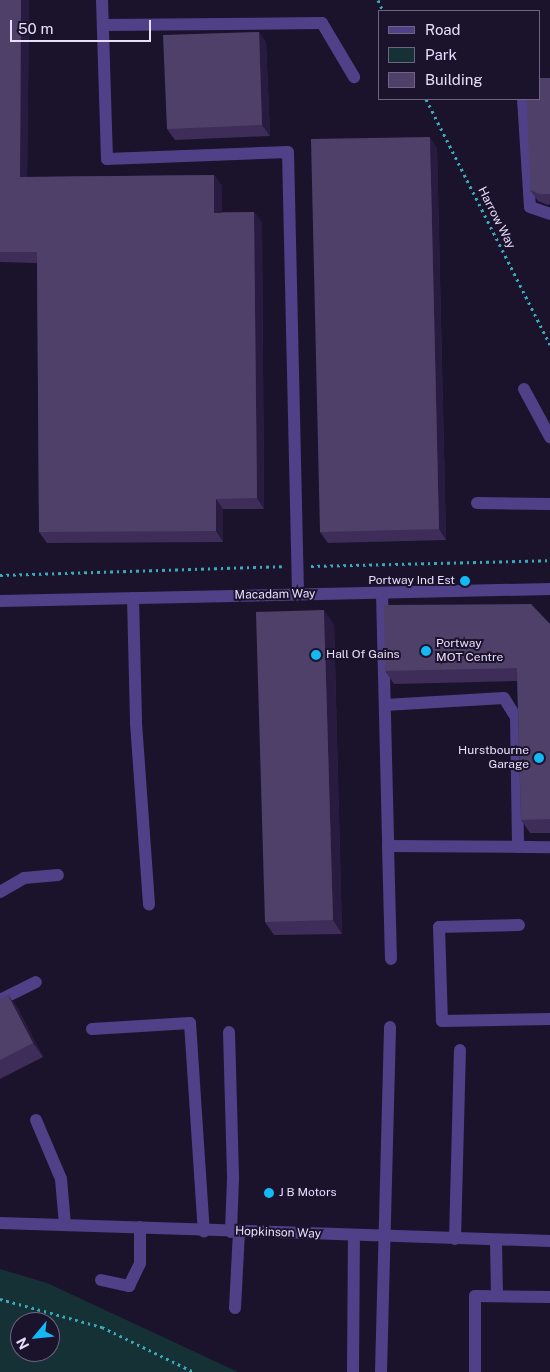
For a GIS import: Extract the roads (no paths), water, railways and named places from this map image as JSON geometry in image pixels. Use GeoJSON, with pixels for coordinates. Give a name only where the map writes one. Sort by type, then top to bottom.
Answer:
{"type":"FeatureCollection","features":[{"type":"Feature","properties":{"kind":"street"},"geometry":{"type":"LineString","coordinates":[[102,0],[106,158],[288,152],[298,594]]}},
{"type":"Feature","properties":{"kind":"street"},"geometry":{"type":"LineString","coordinates":[[103,25],[322,23],[354,77]]}},
{"type":"Feature","properties":{"kind":"street"},"geometry":{"type":"LineString","coordinates":[[523,100],[530,207],[550,214]]}},
{"type":"Feature","properties":{"kind":"street"},"geometry":{"type":"LineString","coordinates":[[524,389],[550,437]]}},
{"type":"Feature","properties":{"kind":"street"},"geometry":{"type":"LineString","coordinates":[[476,503],[550,504]]}},
{"type":"Feature","properties":{"kind":"street","name":"Macadam Way"},"geometry":{"type":"LineString","coordinates":[[0,601],[550,589]]}},
{"type":"Feature","properties":{"kind":"street"},"geometry":{"type":"LineString","coordinates":[[382,593],[391,958]]}},
{"type":"Feature","properties":{"kind":"street"},"geometry":{"type":"LineString","coordinates":[[132,598],[136,723],[149,905]]}},
{"type":"Feature","properties":{"kind":"street"},"geometry":{"type":"LineString","coordinates":[[385,704],[504,698],[516,717],[518,847]]}},
{"type":"Feature","properties":{"kind":"street"},"geometry":{"type":"LineString","coordinates":[[388,846],[550,847]]}},
{"type":"Feature","properties":{"kind":"street"},"geometry":{"type":"LineString","coordinates":[[0,892],[24,878],[58,876]]}},
{"type":"Feature","properties":{"kind":"street"},"geometry":{"type":"LineString","coordinates":[[520,925],[439,927],[442,1021],[550,1018]]}},
{"type":"Feature","properties":{"kind":"street"},"geometry":{"type":"LineString","coordinates":[[0,1000],[36,982]]}},
{"type":"Feature","properties":{"kind":"street"},"geometry":{"type":"LineString","coordinates":[[92,1029],[190,1023],[204,1232]]}},
{"type":"Feature","properties":{"kind":"street"},"geometry":{"type":"LineString","coordinates":[[381,1372],[390,1027]]}},
{"type":"Feature","properties":{"kind":"street"},"geometry":{"type":"LineString","coordinates":[[229,1032],[235,1232],[235,1308]]}},
{"type":"Feature","properties":{"kind":"street"},"geometry":{"type":"LineString","coordinates":[[455,1239],[460,1050]]}},
{"type":"Feature","properties":{"kind":"street"},"geometry":{"type":"LineString","coordinates":[[36,1120],[61,1179],[65,1226]]}},
{"type":"Feature","properties":{"kind":"street","name":"Hopkinson Way"},"geometry":{"type":"LineString","coordinates":[[3,1224],[140,1227],[204,1232],[550,1242]]}},
{"type":"Feature","properties":{"kind":"street"},"geometry":{"type":"LineString","coordinates":[[100,1280],[129,1286],[140,1263],[140,1227]]}},
{"type":"Feature","properties":{"kind":"street"},"geometry":{"type":"LineString","coordinates":[[353,1372],[354,1236]]}},
{"type":"Feature","properties":{"kind":"street"},"geometry":{"type":"LineString","coordinates":[[496,1240],[497,1296]]}},
{"type":"Feature","properties":{"kind":"street"},"geometry":{"type":"LineString","coordinates":[[475,1372],[475,1296],[550,1297]]}},
{"type":"Feature","properties":{"kind":"place","name":"Portway Ind Est"},"geometry":{"type":"Point","coordinates":[465,581]}},
{"type":"Feature","properties":{"kind":"place","name":"Portway MOT Centre"},"geometry":{"type":"Point","coordinates":[426,651]}},
{"type":"Feature","properties":{"kind":"place","name":"Hall Of Gains"},"geometry":{"type":"Point","coordinates":[316,655]}},
{"type":"Feature","properties":{"kind":"place","name":"Hurstbourne Garage"},"geometry":{"type":"Point","coordinates":[539,758]}},
{"type":"Feature","properties":{"kind":"place","name":"J B Motors"},"geometry":{"type":"Point","coordinates":[269,1193]}}]}
